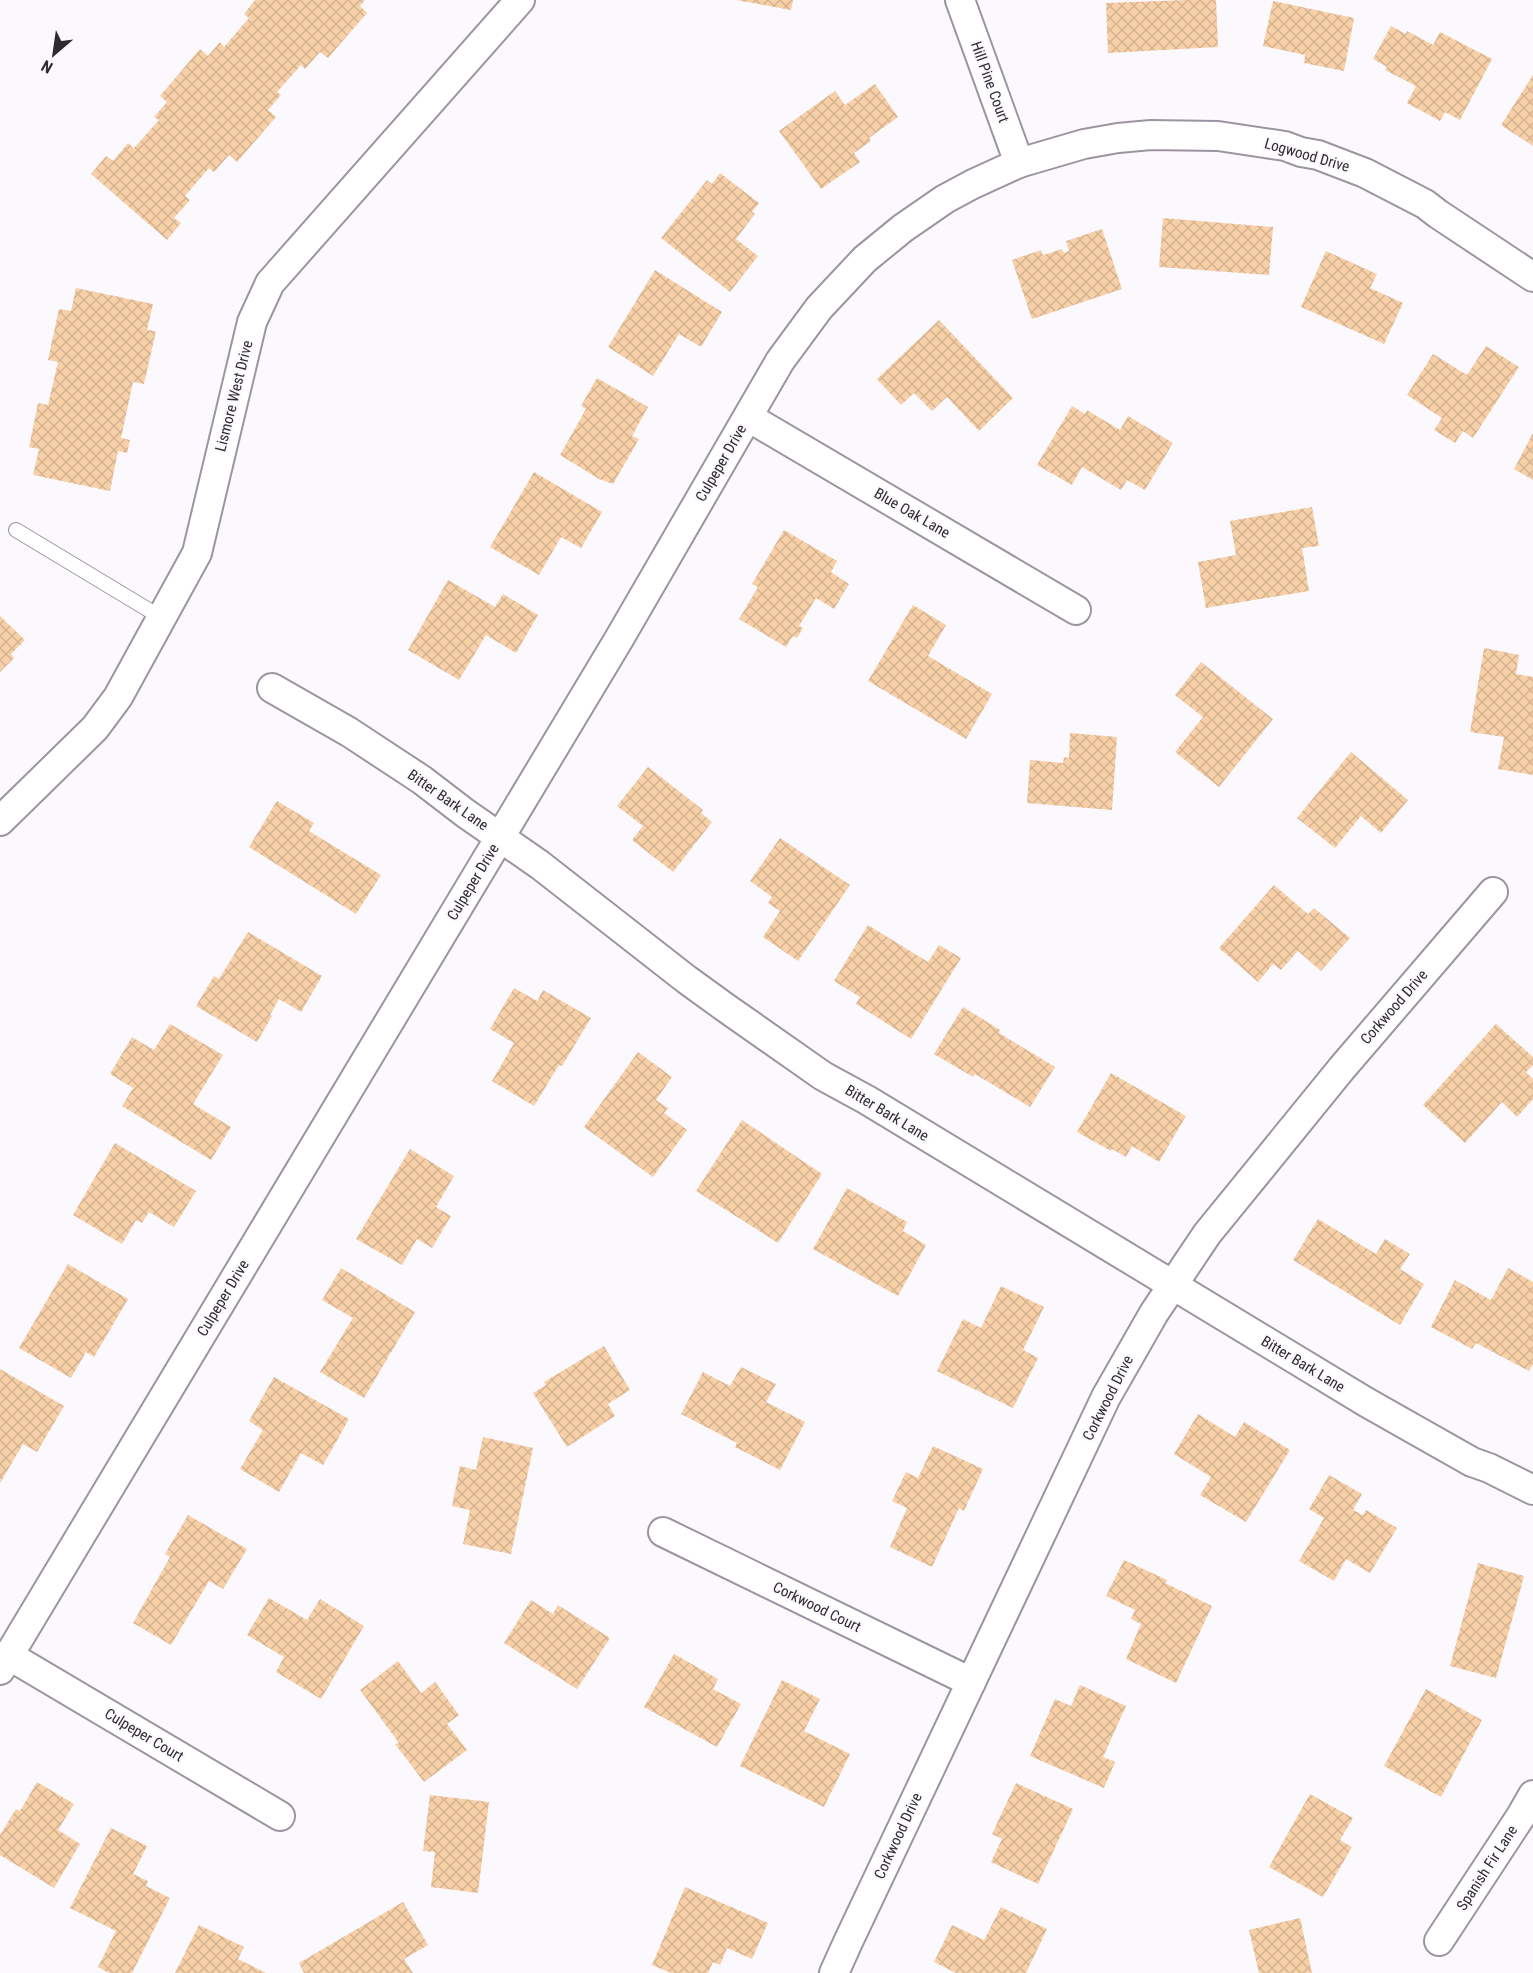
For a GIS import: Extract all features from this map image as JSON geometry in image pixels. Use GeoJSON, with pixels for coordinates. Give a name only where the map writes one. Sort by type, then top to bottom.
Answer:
{"type":"FeatureCollection","features":[{"type":"Feature","properties":{"kind":"street","name":"Lismore West Drive"},"geometry":{"type":"LineString","coordinates":[[0,821],[104,717],[125,686],[197,553],[252,322],[264,292],[276,274],[520,0]]}},
{"type":"Feature","properties":{"kind":"street","name":"Hill Pine Court"},"geometry":{"type":"LineString","coordinates":[[960,0],[1019,163]]}},
{"type":"Feature","properties":{"kind":"street","name":"Logwood Drive"},"geometry":{"type":"LineString","coordinates":[[1019,163],[1084,144],[1151,135],[1218,136],[1285,146],[1337,162],[1396,187],[1533,277]]}},
{"type":"Feature","properties":{"kind":"street","name":"Culpeper Drive"},"geometry":{"type":"LineString","coordinates":[[4,1662],[619,639],[780,360],[798,333],[829,295],[865,259],[903,228],[945,199],[1019,163]]}},
{"type":"Feature","properties":{"kind":"street","name":"Blue Oak Lane"},"geometry":{"type":"LineString","coordinates":[[748,417],[1076,610]]}},
{"type":"Feature","properties":{"kind":"street","name":"Bitter Bark Lane"},"geometry":{"type":"LineString","coordinates":[[272,688],[349,732],[422,780],[465,813],[501,836],[686,979],[823,1076],[867,1100],[1366,1402],[1472,1462],[1533,1490]]}},
{"type":"Feature","properties":{"kind":"street","name":"Corkwood Drive"},"geometry":{"type":"LineString","coordinates":[[834,1973],[1106,1398],[1143,1331],[1207,1234],[1246,1185],[1342,1068],[1493,892]]}},
{"type":"Feature","properties":{"kind":"street","name":"Corkwood Court"},"geometry":{"type":"LineString","coordinates":[[663,1532],[971,1682]]}},
{"type":"Feature","properties":{"kind":"street","name":"Culpeper Court"},"geometry":{"type":"LineString","coordinates":[[4,1662],[280,1816]]}},
{"type":"Feature","properties":{"kind":"street","name":"Spanish Fir Lane"},"geometry":{"type":"LineString","coordinates":[[1439,1941],[1533,1795]]}},
{"type":"Feature","properties":{"kind":"lane"},"geometry":{"type":"LineString","coordinates":[[16,530],[162,618]]}},
{"type":"Feature","properties":{"kind":"building"},"geometry":{"type":"Polygon","coordinates":[[[255,0],[365,0],[360,6],[367,13],[328,58],[320,52],[305,69],[301,65],[277,92],[281,95],[268,110],[276,117],[237,162],[229,155],[214,172],[209,168],[185,196],[190,200],[174,218],[181,223],[167,240],[91,174],[106,156],[113,161],[128,143],[134,148],[159,120],[154,117],[167,102],[160,96],[200,49],[208,56],[220,42],[224,47],[249,18],[244,14],[255,0]]]}},
{"type":"Feature","properties":{"kind":"building"},"geometry":{"type":"Polygon","coordinates":[[[736,0],[793,0],[791,10],[736,0]]]}},
{"type":"Feature","properties":{"kind":"building"},"geometry":{"type":"Polygon","coordinates":[[[1216,0],[1218,47],[1108,53],[1106,3],[1216,0]]]}},
{"type":"Feature","properties":{"kind":"building"},"geometry":{"type":"Polygon","coordinates":[[[1273,1],[1354,18],[1344,71],[1304,63],[1305,55],[1263,46],[1273,1]]]}},
{"type":"Feature","properties":{"kind":"building"},"geometry":{"type":"Polygon","coordinates":[[[1391,26],[1406,34],[1407,31],[1433,45],[1440,32],[1492,59],[1460,120],[1445,112],[1440,121],[1407,103],[1416,86],[1385,70],[1387,67],[1373,59],[1391,26]]]}},
{"type":"Feature","properties":{"kind":"building"},"geometry":{"type":"Polygon","coordinates":[[[1533,75],[1533,146],[1501,125],[1533,75]]]}},
{"type":"Feature","properties":{"kind":"building"},"geometry":{"type":"Polygon","coordinates":[[[875,84],[898,117],[869,138],[871,141],[854,153],[860,162],[821,189],[779,131],[835,91],[845,105],[875,84]]]}},
{"type":"Feature","properties":{"kind":"building"},"geometry":{"type":"Polygon","coordinates":[[[720,173],[759,203],[752,212],[755,214],[736,239],[758,256],[730,292],[661,238],[707,180],[712,184],[720,173]]]}},
{"type":"Feature","properties":{"kind":"building"},"geometry":{"type":"Polygon","coordinates":[[[1163,218],[1273,227],[1269,275],[1159,267],[1163,218]]]}},
{"type":"Feature","properties":{"kind":"building"},"geometry":{"type":"Polygon","coordinates":[[[1102,229],[1122,289],[1032,319],[1012,260],[1041,250],[1043,255],[1062,249],[1064,253],[1069,251],[1066,241],[1102,229]]]}},
{"type":"Feature","properties":{"kind":"building"},"geometry":{"type":"Polygon","coordinates":[[[1326,251],[1377,274],[1370,288],[1403,303],[1384,344],[1301,307],[1326,251]]]}},
{"type":"Feature","properties":{"kind":"building"},"geometry":{"type":"Polygon","coordinates":[[[655,270],[722,312],[701,347],[679,334],[653,376],[608,347],[655,270]]]}},
{"type":"Feature","properties":{"kind":"building"},"geometry":{"type":"Polygon","coordinates":[[[76,288],[153,304],[147,330],[156,331],[144,384],[133,382],[121,438],[130,440],[127,453],[118,451],[110,491],[33,475],[39,449],[29,447],[38,403],[48,405],[58,362],[48,360],[59,309],[71,311],[76,288]]]}},
{"type":"Feature","properties":{"kind":"building"},"geometry":{"type":"Polygon","coordinates":[[[939,320],[1013,398],[979,431],[947,397],[932,411],[914,393],[901,405],[877,379],[939,320]]]}},
{"type":"Feature","properties":{"kind":"building"},"geometry":{"type":"Polygon","coordinates":[[[1486,346],[1519,367],[1473,438],[1463,431],[1455,443],[1434,430],[1442,418],[1407,395],[1433,354],[1467,375],[1486,346]]]}},
{"type":"Feature","properties":{"kind":"building"},"geometry":{"type":"Polygon","coordinates":[[[597,378],[648,407],[632,436],[639,439],[613,484],[599,479],[560,455],[586,409],[581,406],[597,378]]]}},
{"type":"Feature","properties":{"kind":"building"},"geometry":{"type":"Polygon","coordinates":[[[1072,406],[1085,414],[1087,410],[1120,430],[1128,416],[1173,443],[1145,490],[1127,480],[1121,490],[1082,467],[1072,485],[1037,465],[1072,406]]]}},
{"type":"Feature","properties":{"kind":"building"},"geometry":{"type":"Polygon","coordinates":[[[1533,433],[1533,480],[1514,469],[1533,433]]]}},
{"type":"Feature","properties":{"kind":"building"},"geometry":{"type":"Polygon","coordinates":[[[534,472],[602,512],[581,548],[561,537],[539,575],[490,547],[534,472]]]}},
{"type":"Feature","properties":{"kind":"building"},"geometry":{"type":"Polygon","coordinates":[[[1312,507],[1319,546],[1302,548],[1309,591],[1206,608],[1198,562],[1236,555],[1230,521],[1312,507]]]}},
{"type":"Feature","properties":{"kind":"building"},"geometry":{"type":"Polygon","coordinates":[[[784,530],[837,561],[831,572],[849,584],[834,609],[816,598],[799,626],[803,628],[797,638],[793,636],[786,647],[739,619],[758,587],[752,584],[784,530]]]}},
{"type":"Feature","properties":{"kind":"building"},"geometry":{"type":"Polygon","coordinates":[[[448,580],[495,607],[503,594],[538,615],[516,653],[486,635],[459,680],[408,650],[448,580]]]}},
{"type":"Feature","properties":{"kind":"building"},"geometry":{"type":"Polygon","coordinates":[[[913,605],[946,625],[928,656],[992,694],[966,739],[868,681],[913,605]]]}},
{"type":"Feature","properties":{"kind":"building"},"geometry":{"type":"Polygon","coordinates":[[[0,616],[25,640],[11,654],[14,658],[0,672],[0,616]]]}},
{"type":"Feature","properties":{"kind":"building"},"geometry":{"type":"Polygon","coordinates":[[[1484,648],[1519,655],[1516,674],[1533,677],[1533,775],[1498,769],[1504,737],[1470,732],[1484,648]]]}},
{"type":"Feature","properties":{"kind":"building"},"geometry":{"type":"Polygon","coordinates":[[[1201,662],[1273,719],[1219,787],[1175,752],[1203,717],[1175,695],[1201,662]]]}},
{"type":"Feature","properties":{"kind":"building"},"geometry":{"type":"Polygon","coordinates":[[[1070,733],[1117,737],[1112,810],[1027,803],[1030,760],[1063,763],[1064,757],[1069,758],[1070,733]]]}},
{"type":"Feature","properties":{"kind":"building"},"geometry":{"type":"Polygon","coordinates":[[[1351,752],[1408,800],[1381,833],[1361,816],[1335,848],[1297,818],[1351,752]]]}},
{"type":"Feature","properties":{"kind":"building"},"geometry":{"type":"Polygon","coordinates":[[[648,767],[703,810],[701,813],[712,822],[673,872],[632,840],[643,826],[617,806],[648,767]]]}},
{"type":"Feature","properties":{"kind":"building"},"geometry":{"type":"Polygon","coordinates":[[[277,801],[314,823],[309,831],[381,875],[356,914],[249,847],[277,801]]]}},
{"type":"Feature","properties":{"kind":"building"},"geometry":{"type":"Polygon","coordinates":[[[780,838],[850,885],[798,961],[763,937],[780,911],[768,903],[772,897],[750,881],[780,838]]]}},
{"type":"Feature","properties":{"kind":"building"},"geometry":{"type":"Polygon","coordinates":[[[1274,885],[1308,914],[1314,908],[1350,938],[1321,971],[1298,951],[1281,970],[1273,964],[1258,982],[1219,948],[1274,885]]]}},
{"type":"Feature","properties":{"kind":"building"},"geometry":{"type":"Polygon","coordinates":[[[868,925],[928,962],[939,945],[961,958],[911,1039],[856,1004],[860,997],[834,981],[868,925]]]}},
{"type":"Feature","properties":{"kind":"building"},"geometry":{"type":"Polygon","coordinates":[[[248,932],[322,976],[301,1012],[279,999],[257,1042],[196,1006],[214,976],[219,979],[248,932]]]}},
{"type":"Feature","properties":{"kind":"building"},"geometry":{"type":"Polygon","coordinates":[[[514,988],[537,1001],[543,990],[591,1018],[534,1106],[492,1081],[514,1043],[490,1029],[514,988]]]}},
{"type":"Feature","properties":{"kind":"building"},"geometry":{"type":"Polygon","coordinates":[[[963,1007],[1000,1030],[999,1033],[1055,1067],[1030,1107],[975,1074],[973,1077],[934,1054],[963,1007]]]}},
{"type":"Feature","properties":{"kind":"building"},"geometry":{"type":"Polygon","coordinates":[[[170,1024],[223,1055],[193,1104],[231,1127],[211,1160],[122,1106],[133,1088],[110,1074],[132,1037],[154,1050],[170,1024]]]}},
{"type":"Feature","properties":{"kind":"building"},"geometry":{"type":"Polygon","coordinates":[[[1496,1024],[1533,1057],[1533,1065],[1526,1072],[1533,1079],[1533,1099],[1517,1117],[1502,1102],[1465,1143],[1423,1105],[1496,1024]]]}},
{"type":"Feature","properties":{"kind":"building"},"geometry":{"type":"Polygon","coordinates":[[[638,1052],[672,1077],[656,1100],[668,1108],[664,1113],[687,1130],[653,1177],[584,1127],[638,1052]]]}},
{"type":"Feature","properties":{"kind":"building"},"geometry":{"type":"Polygon","coordinates":[[[1111,1073],[1186,1116],[1159,1162],[1132,1146],[1126,1157],[1077,1132],[1111,1073]]]}},
{"type":"Feature","properties":{"kind":"building"},"geometry":{"type":"Polygon","coordinates":[[[742,1120],[822,1174],[778,1243],[696,1191],[742,1120]]]}},
{"type":"Feature","properties":{"kind":"building"},"geometry":{"type":"Polygon","coordinates":[[[115,1143],[196,1191],[174,1227],[149,1212],[142,1223],[136,1220],[122,1244],[73,1215],[115,1143]]]}},
{"type":"Feature","properties":{"kind":"building"},"geometry":{"type":"Polygon","coordinates":[[[410,1149],[454,1176],[436,1207],[451,1216],[432,1248],[417,1239],[402,1265],[356,1239],[410,1149]]]}},
{"type":"Feature","properties":{"kind":"building"},"geometry":{"type":"Polygon","coordinates":[[[847,1188],[907,1222],[903,1231],[926,1245],[898,1296],[813,1249],[847,1188]]]}},
{"type":"Feature","properties":{"kind":"building"},"geometry":{"type":"Polygon","coordinates":[[[1318,1219],[1376,1254],[1385,1239],[1410,1254],[1400,1269],[1424,1284],[1400,1325],[1293,1260],[1318,1219]]]}},
{"type":"Feature","properties":{"kind":"building"},"geometry":{"type":"Polygon","coordinates":[[[68,1264],[128,1299],[94,1357],[86,1352],[71,1378],[19,1348],[68,1264]]]}},
{"type":"Feature","properties":{"kind":"building"},"geometry":{"type":"Polygon","coordinates":[[[341,1268],[415,1312],[364,1398],[320,1372],[353,1318],[322,1300],[341,1268]]]}},
{"type":"Feature","properties":{"kind":"building"},"geometry":{"type":"Polygon","coordinates":[[[1508,1268],[1533,1282],[1533,1364],[1529,1371],[1476,1343],[1472,1349],[1431,1327],[1455,1280],[1491,1300],[1508,1268]]]}},
{"type":"Feature","properties":{"kind":"building"},"geometry":{"type":"Polygon","coordinates":[[[1001,1286],[1044,1307],[1023,1350],[1038,1358],[1013,1408],[937,1371],[963,1319],[981,1328],[1001,1286]]]}},
{"type":"Feature","properties":{"kind":"building"},"geometry":{"type":"Polygon","coordinates":[[[604,1346],[630,1390],[608,1404],[615,1416],[567,1447],[533,1393],[546,1385],[544,1382],[604,1346]]]}},
{"type":"Feature","properties":{"kind":"building"},"geometry":{"type":"Polygon","coordinates":[[[741,1367],[776,1384],[766,1402],[805,1422],[780,1470],[735,1447],[737,1443],[681,1414],[703,1372],[730,1386],[741,1367]]]}},
{"type":"Feature","properties":{"kind":"building"},"geometry":{"type":"Polygon","coordinates":[[[0,1369],[64,1406],[37,1452],[23,1444],[0,1483],[0,1369]]]}},
{"type":"Feature","properties":{"kind":"building"},"geometry":{"type":"Polygon","coordinates":[[[274,1377],[349,1419],[323,1465],[301,1453],[279,1492],[240,1469],[263,1430],[249,1421],[274,1377]]]}},
{"type":"Feature","properties":{"kind":"building"},"geometry":{"type":"Polygon","coordinates":[[[1198,1414],[1235,1437],[1244,1422],[1290,1450],[1246,1522],[1200,1495],[1211,1477],[1174,1454],[1198,1414]]]}},
{"type":"Feature","properties":{"kind":"building"},"geometry":{"type":"Polygon","coordinates":[[[483,1437],[533,1448],[511,1554],[463,1544],[470,1510],[452,1506],[460,1466],[476,1470],[483,1437]]]}},
{"type":"Feature","properties":{"kind":"building"},"geometry":{"type":"Polygon","coordinates":[[[933,1446],[983,1469],[964,1511],[959,1508],[932,1567],[890,1547],[907,1508],[892,1501],[906,1472],[918,1478],[933,1446]]]}},
{"type":"Feature","properties":{"kind":"building"},"geometry":{"type":"Polygon","coordinates":[[[1329,1475],[1362,1494],[1353,1510],[1363,1515],[1366,1510],[1397,1528],[1370,1573],[1346,1559],[1334,1581],[1299,1561],[1324,1518],[1309,1509],[1329,1475]]]}},
{"type":"Feature","properties":{"kind":"building"},"geometry":{"type":"Polygon","coordinates":[[[188,1515],[247,1549],[223,1589],[209,1581],[171,1645],[133,1623],[170,1557],[165,1554],[188,1515]]]}},
{"type":"Feature","properties":{"kind":"building"},"geometry":{"type":"Polygon","coordinates":[[[1124,1560],[1167,1580],[1165,1583],[1212,1606],[1176,1683],[1126,1659],[1141,1624],[1131,1619],[1135,1610],[1106,1596],[1124,1560]]]}},
{"type":"Feature","properties":{"kind":"building"},"geometry":{"type":"Polygon","coordinates":[[[1478,1563],[1524,1576],[1496,1678],[1450,1666],[1478,1563]]]}},
{"type":"Feature","properties":{"kind":"building"},"geometry":{"type":"Polygon","coordinates":[[[269,1598],[307,1620],[320,1599],[364,1626],[321,1699],[276,1672],[284,1657],[247,1635],[269,1598]]]}},
{"type":"Feature","properties":{"kind":"building"},"geometry":{"type":"Polygon","coordinates":[[[531,1600],[553,1614],[558,1605],[610,1638],[577,1689],[504,1643],[531,1600]]]}},
{"type":"Feature","properties":{"kind":"building"},"geometry":{"type":"Polygon","coordinates":[[[674,1654],[718,1679],[713,1689],[741,1704],[717,1747],[644,1707],[674,1654]]]}},
{"type":"Feature","properties":{"kind":"building"},"geometry":{"type":"Polygon","coordinates":[[[398,1661],[421,1693],[435,1682],[459,1715],[447,1724],[467,1750],[424,1782],[395,1744],[399,1743],[360,1690],[398,1661]]]}},
{"type":"Feature","properties":{"kind":"building"},"geometry":{"type":"Polygon","coordinates":[[[782,1680],[820,1699],[804,1731],[850,1754],[824,1807],[740,1766],[782,1680]]]}},
{"type":"Feature","properties":{"kind":"building"},"geometry":{"type":"Polygon","coordinates":[[[1080,1685],[1126,1706],[1103,1757],[1115,1762],[1104,1788],[1030,1756],[1055,1699],[1071,1706],[1080,1685]]]}},
{"type":"Feature","properties":{"kind":"building"},"geometry":{"type":"Polygon","coordinates":[[[1426,1689],[1482,1720],[1441,1797],[1384,1766],[1426,1689]]]}},
{"type":"Feature","properties":{"kind":"building"},"geometry":{"type":"Polygon","coordinates":[[[37,1782],[74,1804],[58,1830],[80,1844],[54,1888],[0,1855],[0,1835],[16,1809],[20,1811],[37,1782]]]}},
{"type":"Feature","properties":{"kind":"building"},"geometry":{"type":"Polygon","coordinates":[[[1016,1783],[1073,1809],[1038,1884],[991,1862],[1002,1839],[992,1834],[1016,1783]]]}},
{"type":"Feature","properties":{"kind":"building"},"geometry":{"type":"Polygon","coordinates":[[[1310,1794],[1353,1818],[1340,1840],[1352,1847],[1323,1897],[1269,1867],[1310,1794]]]}},
{"type":"Feature","properties":{"kind":"building"},"geometry":{"type":"Polygon","coordinates":[[[430,1795],[489,1802],[478,1893],[431,1887],[435,1852],[423,1851],[430,1795]]]}},
{"type":"Feature","properties":{"kind":"building"},"geometry":{"type":"Polygon","coordinates":[[[111,1828],[147,1846],[133,1874],[148,1881],[146,1886],[170,1898],[132,1973],[109,1973],[98,1967],[116,1931],[70,1908],[111,1828]]]}},
{"type":"Feature","properties":{"kind":"building"},"geometry":{"type":"Polygon","coordinates":[[[685,1887],[768,1923],[752,1959],[727,1948],[720,1965],[713,1962],[708,1973],[671,1973],[652,1965],[685,1887]]]}},
{"type":"Feature","properties":{"kind":"building"},"geometry":{"type":"Polygon","coordinates":[[[403,1902],[428,1945],[404,1959],[413,1973],[304,1973],[299,1963],[403,1902]]]}},
{"type":"Feature","properties":{"kind":"building"},"geometry":{"type":"Polygon","coordinates":[[[1001,1907],[1047,1929],[1026,1973],[956,1973],[934,1962],[952,1925],[984,1940],[1001,1907]]]}},
{"type":"Feature","properties":{"kind":"building"},"geometry":{"type":"Polygon","coordinates":[[[1300,1918],[1312,1973],[1259,1973],[1249,1930],[1300,1918]]]}},
{"type":"Feature","properties":{"kind":"building"},"geometry":{"type":"Polygon","coordinates":[[[199,1925],[244,1947],[238,1959],[266,1973],[175,1973],[199,1925]]]}}]}
